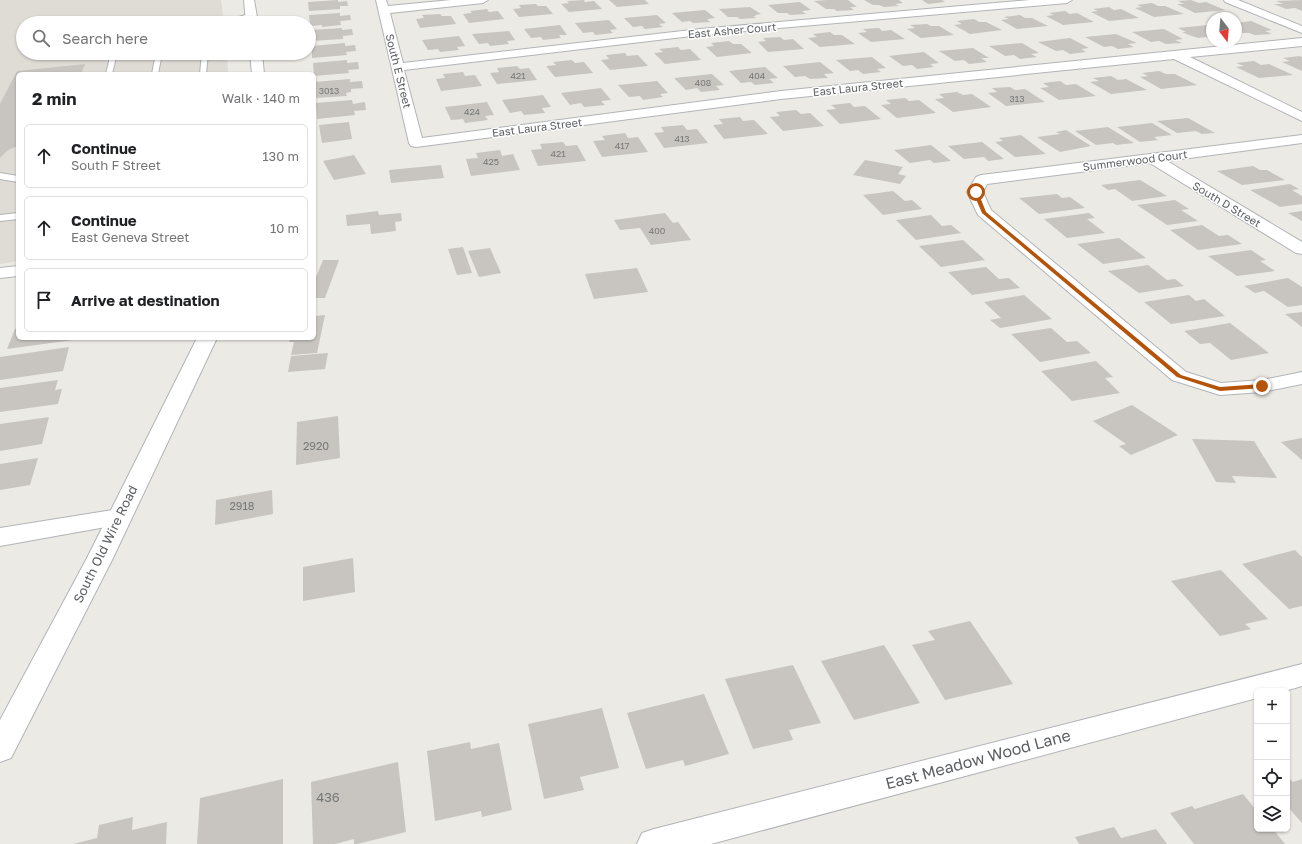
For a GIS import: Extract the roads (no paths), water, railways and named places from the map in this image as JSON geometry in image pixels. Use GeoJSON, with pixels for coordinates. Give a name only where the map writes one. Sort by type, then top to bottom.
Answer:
{"type":"FeatureCollection","features":[{"type":"Feature","properties":{"kind":"street"},"geometry":{"type":"LineString","coordinates":[[249,0],[252,16]]}},
{"type":"Feature","properties":{"kind":"street"},"geometry":{"type":"LineString","coordinates":[[382,5],[483,0]]}},
{"type":"Feature","properties":{"kind":"street","name":"East Asher Court"},"geometry":{"type":"LineString","coordinates":[[398,67],[700,32],[1067,0]]}},
{"type":"Feature","properties":{"kind":"street"},"geometry":{"type":"LineString","coordinates":[[1229,0],[1302,30]]}},
{"type":"Feature","properties":{"kind":"street","name":"South E Street"},"geometry":{"type":"LineString","coordinates":[[382,5],[416,143]]}},
{"type":"Feature","properties":{"kind":"street","name":"East Laura Street"},"geometry":{"type":"LineString","coordinates":[[416,143],[781,95],[1302,42]]}},
{"type":"Feature","properties":{"kind":"street"},"geometry":{"type":"LineString","coordinates":[[1176,55],[1302,118]]}},
{"type":"Feature","properties":{"kind":"street"},"geometry":{"type":"LineString","coordinates":[[257,60],[258,72]]}},
{"type":"Feature","properties":{"kind":"street","name":"Summerwood Court"},"geometry":{"type":"LineString","coordinates":[[1302,139],[981,180],[976,192],[984,212],[1179,376],[1220,389],[1262,386],[1302,378]]}},
{"type":"Feature","properties":{"kind":"street","name":"South D Street"},"geometry":{"type":"LineString","coordinates":[[1152,158],[1302,249]]}},
{"type":"Feature","properties":{"kind":"street"},"geometry":{"type":"LineString","coordinates":[[0,273],[16,271]]}},
{"type":"Feature","properties":{"kind":"street","name":"South Old Wire Road"},"geometry":{"type":"LineString","coordinates":[[0,749],[100,558],[118,517],[205,340]]}},
{"type":"Feature","properties":{"kind":"street"},"geometry":{"type":"LineString","coordinates":[[0,537],[118,517]]}},
{"type":"Feature","properties":{"kind":"street","name":"East Meadow Wood Lane"},"geometry":{"type":"LineString","coordinates":[[654,844],[1302,675]]}},
{"type":"Feature","properties":{"kind":"lane"},"geometry":{"type":"LineString","coordinates":[[109,72],[112,60]]}},
{"type":"Feature","properties":{"kind":"lane"},"geometry":{"type":"LineString","coordinates":[[155,72],[158,60]]}},
{"type":"Feature","properties":{"kind":"lane"},"geometry":{"type":"LineString","coordinates":[[203,72],[204,60]]}},
{"type":"Feature","properties":{"kind":"lane"},"geometry":{"type":"LineString","coordinates":[[0,176],[16,180]]}},
{"type":"Feature","properties":{"kind":"lane"},"geometry":{"type":"LineString","coordinates":[[0,218],[16,216]]}}]}
